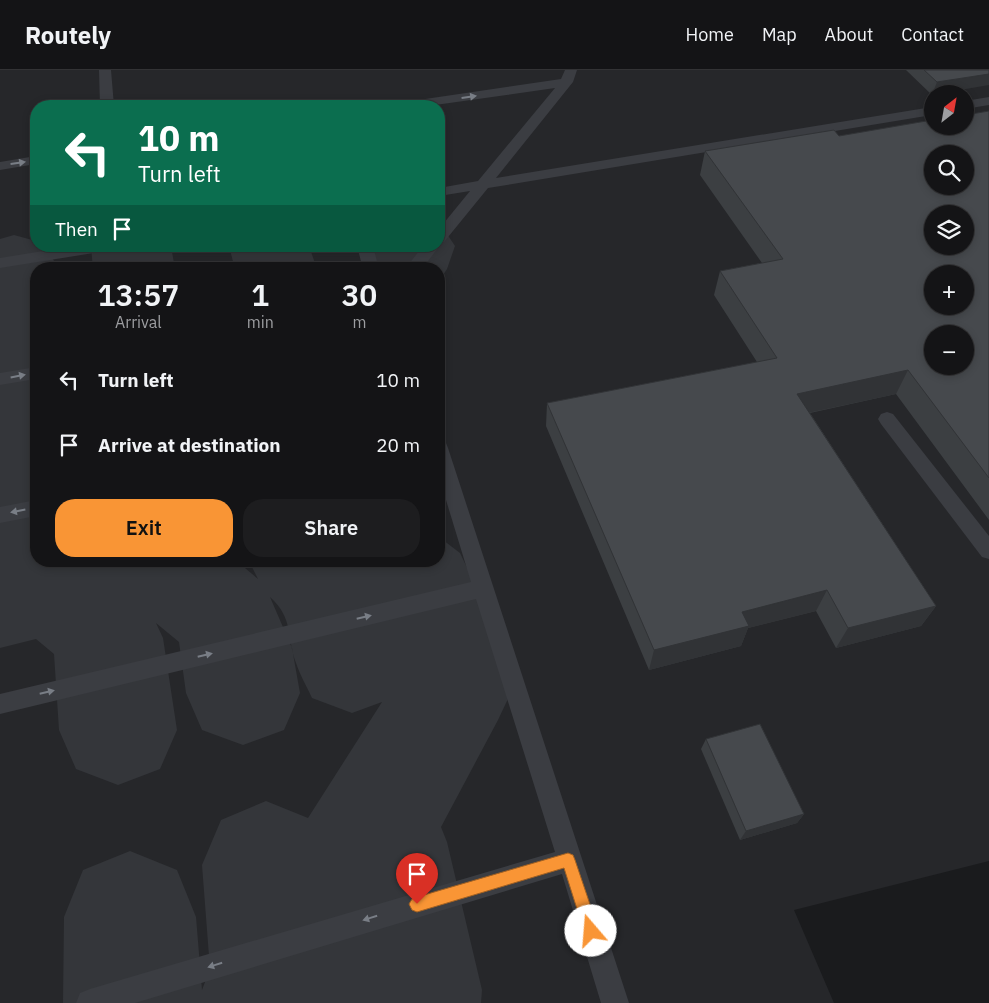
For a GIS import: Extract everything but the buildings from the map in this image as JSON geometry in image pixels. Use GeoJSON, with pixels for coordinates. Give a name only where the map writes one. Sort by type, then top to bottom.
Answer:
{"type":"FeatureCollection","features":[{"type":"Feature","properties":{"kind":"lane"},"geometry":{"type":"LineString","coordinates":[[105,70],[107,100]]}},
{"type":"Feature","properties":{"kind":"lane"},"geometry":{"type":"LineString","coordinates":[[436,100],[568,76]]}},
{"type":"Feature","properties":{"kind":"lane"},"geometry":{"type":"LineString","coordinates":[[445,231],[484,185],[568,76]]}},
{"type":"Feature","properties":{"kind":"lane"},"geometry":{"type":"LineString","coordinates":[[974,104],[989,101]]}},
{"type":"Feature","properties":{"kind":"lane"},"geometry":{"type":"LineString","coordinates":[[445,191],[924,112]]}},
{"type":"Feature","properties":{"kind":"lane"},"geometry":{"type":"LineString","coordinates":[[897,117],[924,120]]}},
{"type":"Feature","properties":{"kind":"lane"},"geometry":{"type":"LineString","coordinates":[[0,166],[30,161]]}},
{"type":"Feature","properties":{"kind":"lane"},"geometry":{"type":"LineString","coordinates":[[0,263],[69,252]]}},
{"type":"Feature","properties":{"kind":"lane"},"geometry":{"type":"LineString","coordinates":[[419,262],[427,252]]}},
{"type":"Feature","properties":{"kind":"lane"},"geometry":{"type":"LineString","coordinates":[[0,379],[30,374]]}},
{"type":"Feature","properties":{"kind":"lane"},"geometry":{"type":"LineString","coordinates":[[887,419],[989,551]]}},
{"type":"Feature","properties":{"kind":"lane"},"geometry":{"type":"LineString","coordinates":[[445,467],[568,860],[615,1003]]}},
{"type":"Feature","properties":{"kind":"lane"},"geometry":{"type":"LineString","coordinates":[[0,515],[30,509]]}},
{"type":"Feature","properties":{"kind":"lane"},"geometry":{"type":"LineString","coordinates":[[0,704],[484,588]]}},
{"type":"Feature","properties":{"kind":"lane"},"geometry":{"type":"LineString","coordinates":[[90,1003],[568,860]]}},
{"type":"Feature","properties":{"kind":"shaded area"},"geometry":{"type":"Polygon","coordinates":[[[0,70],[989,70],[989,861],[794,910],[834,1003],[0,1003],[0,70]]]}},
{"type":"Feature","properties":{"kind":"taxiway"},"geometry":{"type":"LineString","coordinates":[[132,252],[133,262]]}},
{"type":"Feature","properties":{"kind":"taxiway"},"geometry":{"type":"LineString","coordinates":[[271,252],[274,262]]}},
{"type":"Feature","properties":{"kind":"taxiway"},"geometry":{"type":"LineString","coordinates":[[409,262],[413,252]]}},
{"type":"Feature","properties":{"kind":"taxiway"},"geometry":{"type":"LineString","coordinates":[[0,557],[10,536],[15,377],[14,261]]}},
{"type":"Feature","properties":{"kind":"taxiway"},"geometry":{"type":"LineString","coordinates":[[0,602],[160,567]]}},
{"type":"Feature","properties":{"kind":"taxiway"},"geometry":{"type":"LineString","coordinates":[[308,567],[325,582],[342,622],[352,663]]}},
{"type":"Feature","properties":{"kind":"taxiway"},"geometry":{"type":"LineString","coordinates":[[280,984],[314,935],[379,818],[458,684],[422,584],[401,567]]}},
{"type":"Feature","properties":{"kind":"taxiway"},"geometry":{"type":"LineString","coordinates":[[138,572],[169,578],[200,594],[225,617],[236,648],[243,693]]}},
{"type":"Feature","properties":{"kind":"taxiway"},"geometry":{"type":"LineString","coordinates":[[50,592],[85,613],[108,638],[118,730]]}},
{"type":"Feature","properties":{"kind":"taxiway"},"geometry":{"type":"LineString","coordinates":[[384,842],[413,990],[411,1003]]}},
{"type":"Feature","properties":{"kind":"taxiway"},"geometry":{"type":"LineString","coordinates":[[266,865],[277,946],[280,984]]}},
{"type":"Feature","properties":{"kind":"taxiway"},"geometry":{"type":"LineString","coordinates":[[130,917],[133,1003]]}},
{"type":"Feature","properties":{"kind":"taxiway"},"geometry":{"type":"LineString","coordinates":[[266,1003],[280,984]]}},
{"type":"Feature","properties":{"kind":"taxiway"},"geometry":{"type":"LineString","coordinates":[[280,984],[281,1003]]}},
{"type":"Feature","properties":{"kind":"route"},"geometry":{"type":"LineString","coordinates":[[417,904],[568,860],[591,931]]}}]}
